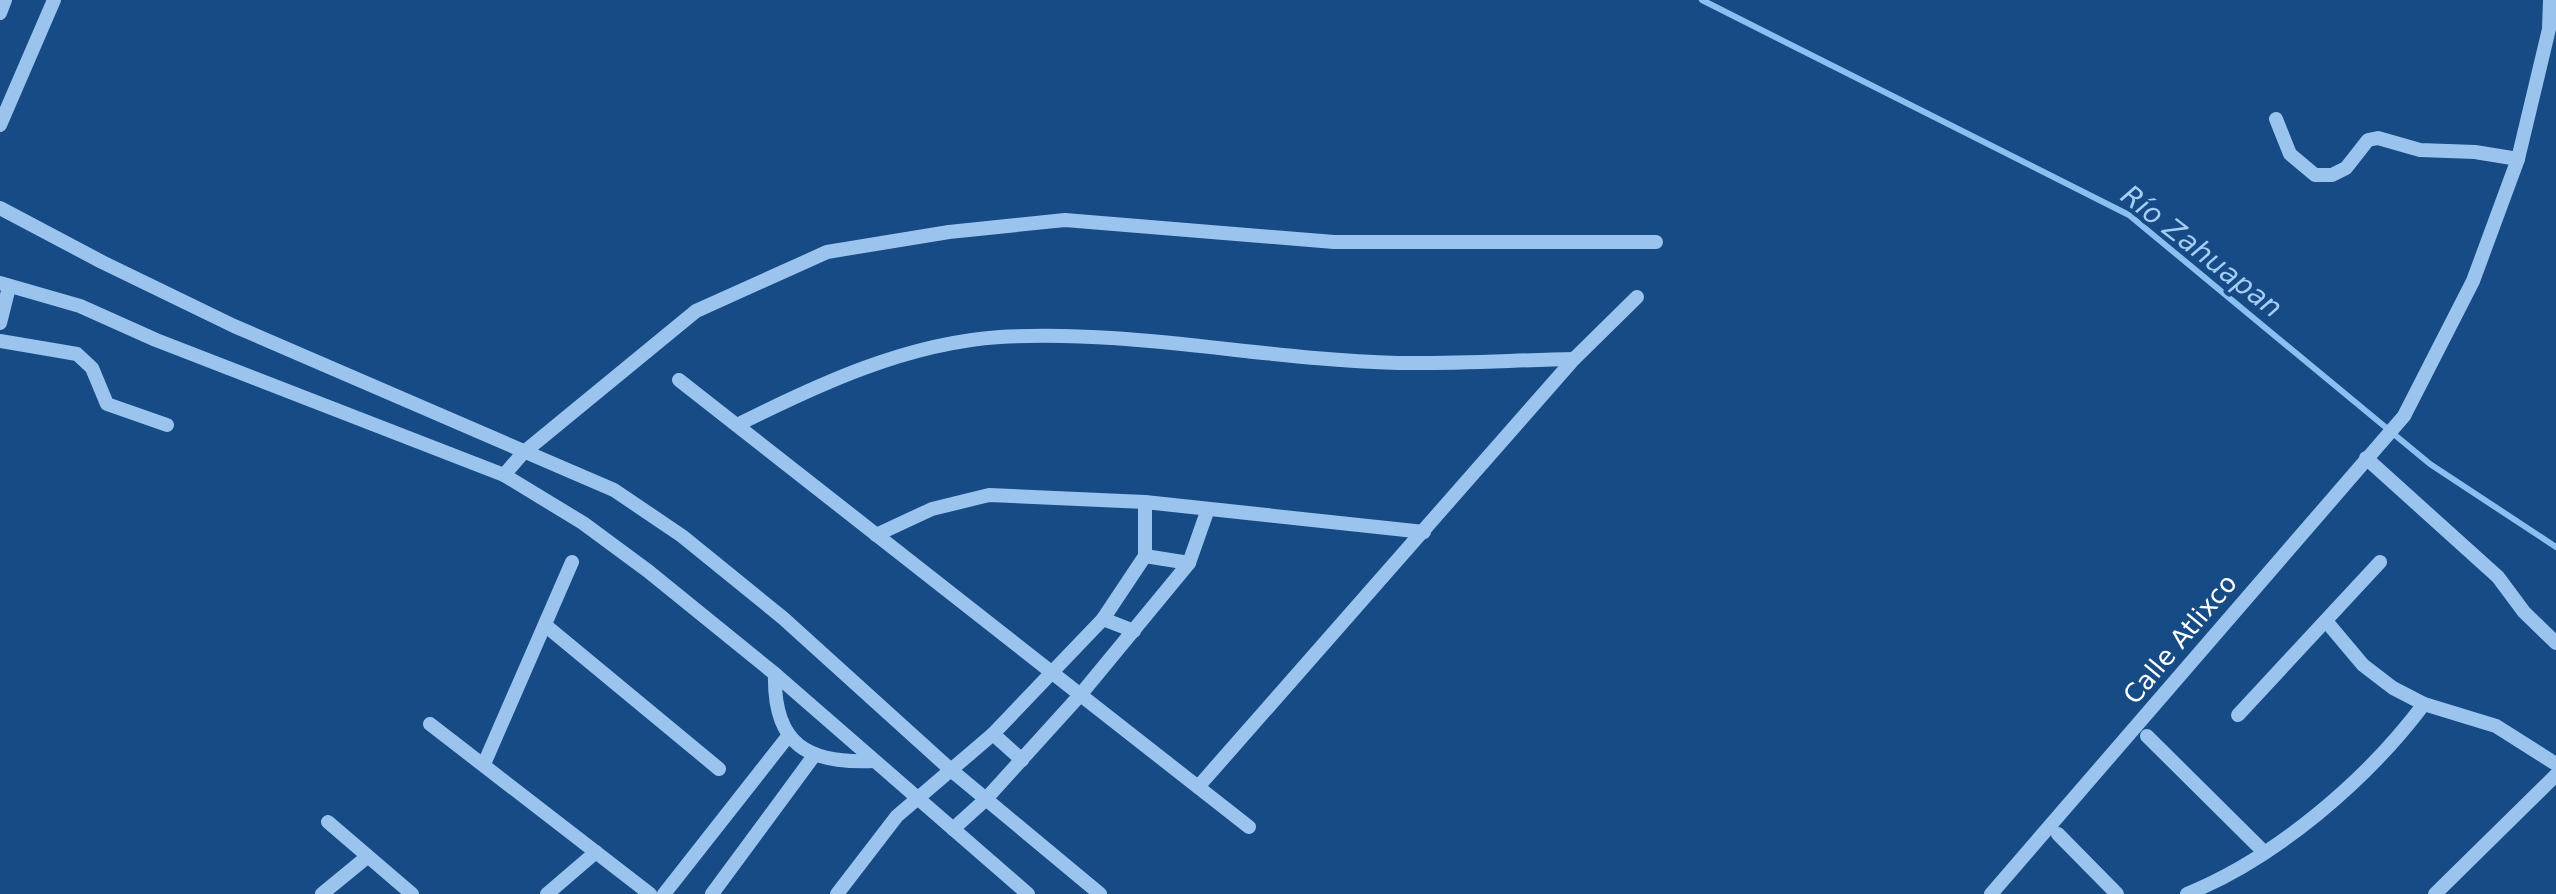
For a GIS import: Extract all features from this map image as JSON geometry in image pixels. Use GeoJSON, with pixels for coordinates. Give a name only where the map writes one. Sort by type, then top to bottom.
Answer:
{"type":"FeatureCollection","features":[{"type":"Feature","properties":{"kind":"street"},"geometry":{"type":"LineString","coordinates":[[0,13],[5,0]]}},
{"type":"Feature","properties":{"kind":"street"},"geometry":{"type":"LineString","coordinates":[[0,125],[54,0]]}},
{"type":"Feature","properties":{"kind":"street","name":"Calle Atlixco"},"geometry":{"type":"LineString","coordinates":[[1991,894],[2404,416],[2473,281],[2518,159],[2552,30],[2550,0]]}},
{"type":"Feature","properties":{"kind":"street"},"geometry":{"type":"LineString","coordinates":[[2276,119],[2290,154],[2315,175],[2332,175],[2346,168],[2368,140],[2378,138],[2420,150],[2518,159]]}},
{"type":"Feature","properties":{"kind":"street"},"geometry":{"type":"LineString","coordinates":[[0,208],[234,326],[614,490],[682,536],[783,618],[985,800],[1100,894]]}},
{"type":"Feature","properties":{"kind":"street"},"geometry":{"type":"LineString","coordinates":[[504,475],[523,453],[696,311],[827,252],[949,232],[1065,220],[1334,242],[1656,242]]}},
{"type":"Feature","properties":{"kind":"street"},"geometry":{"type":"LineString","coordinates":[[0,323],[5,285],[80,306],[156,340],[504,475],[583,523],[648,571],[775,674],[1028,894]]}},
{"type":"Feature","properties":{"kind":"street"},"geometry":{"type":"LineString","coordinates":[[1198,787],[1574,359],[1637,297]]}},
{"type":"Feature","properties":{"kind":"street"},"geometry":{"type":"LineString","coordinates":[[737,425],[824,382],[920,351],[998,337],[1100,337],[1398,363],[1574,359]]}},
{"type":"Feature","properties":{"kind":"street"},"geometry":{"type":"LineString","coordinates":[[0,341],[77,354],[92,368],[107,404],[167,425]]}},
{"type":"Feature","properties":{"kind":"street"},"geometry":{"type":"LineString","coordinates":[[679,380],[1249,827]]}},
{"type":"Feature","properties":{"kind":"street"},"geometry":{"type":"LineString","coordinates":[[2366,458],[2498,577],[2524,612],[2556,643]]}},
{"type":"Feature","properties":{"kind":"street"},"geometry":{"type":"LineString","coordinates":[[876,535],[932,509],[989,495],[1145,502],[1424,532]]}},
{"type":"Feature","properties":{"kind":"street"},"geometry":{"type":"LineString","coordinates":[[837,894],[888,827],[993,734],[1103,619],[1145,556],[1145,502]]}},
{"type":"Feature","properties":{"kind":"street"},"geometry":{"type":"LineString","coordinates":[[953,829],[985,800],[1081,694],[1189,563],[1208,509]]}},
{"type":"Feature","properties":{"kind":"street"},"geometry":{"type":"LineString","coordinates":[[1145,556],[1189,563]]}},
{"type":"Feature","properties":{"kind":"street"},"geometry":{"type":"LineString","coordinates":[[484,764],[572,562]]}},
{"type":"Feature","properties":{"kind":"street"},"geometry":{"type":"LineString","coordinates":[[2238,715],[2380,562]]}},
{"type":"Feature","properties":{"kind":"street"},"geometry":{"type":"LineString","coordinates":[[1103,619],[1134,631]]}},
{"type":"Feature","properties":{"kind":"street"},"geometry":{"type":"LineString","coordinates":[[2326,621],[2363,665],[2393,688],[2424,704],[2496,726],[2556,764]]}},
{"type":"Feature","properties":{"kind":"street"},"geometry":{"type":"LineString","coordinates":[[545,625],[719,769]]}},
{"type":"Feature","properties":{"kind":"street"},"geometry":{"type":"LineString","coordinates":[[775,674],[777,714],[789,735],[813,757],[874,761]]}},
{"type":"Feature","properties":{"kind":"street"},"geometry":{"type":"LineString","coordinates":[[2194,893],[2264,852],[2332,801],[2424,704]]}},
{"type":"Feature","properties":{"kind":"street"},"geometry":{"type":"LineString","coordinates":[[430,724],[650,894]]}},
{"type":"Feature","properties":{"kind":"street"},"geometry":{"type":"LineString","coordinates":[[993,734],[1022,760]]}},
{"type":"Feature","properties":{"kind":"street"},"geometry":{"type":"LineString","coordinates":[[664,894],[789,735]]}},
{"type":"Feature","properties":{"kind":"street"},"geometry":{"type":"LineString","coordinates":[[2147,736],[2264,852]]}},
{"type":"Feature","properties":{"kind":"street"},"geometry":{"type":"LineString","coordinates":[[712,894],[813,757]]}},
{"type":"Feature","properties":{"kind":"street"},"geometry":{"type":"LineString","coordinates":[[2435,894],[2556,775]]}},
{"type":"Feature","properties":{"kind":"street"},"geometry":{"type":"LineString","coordinates":[[328,822],[412,894]]}},
{"type":"Feature","properties":{"kind":"street"},"geometry":{"type":"LineString","coordinates":[[2058,834],[2117,894]]}},
{"type":"Feature","properties":{"kind":"street"},"geometry":{"type":"LineString","coordinates":[[547,894],[596,852]]}},
{"type":"Feature","properties":{"kind":"street"},"geometry":{"type":"LineString","coordinates":[[322,894],[367,857]]}},
{"type":"Feature","properties":{"kind":"waterway","name":"Río Zahuapan"},"geometry":{"type":"LineString","coordinates":[[1702,0],[2129,215],[2430,464],[2556,547]]}}]}
